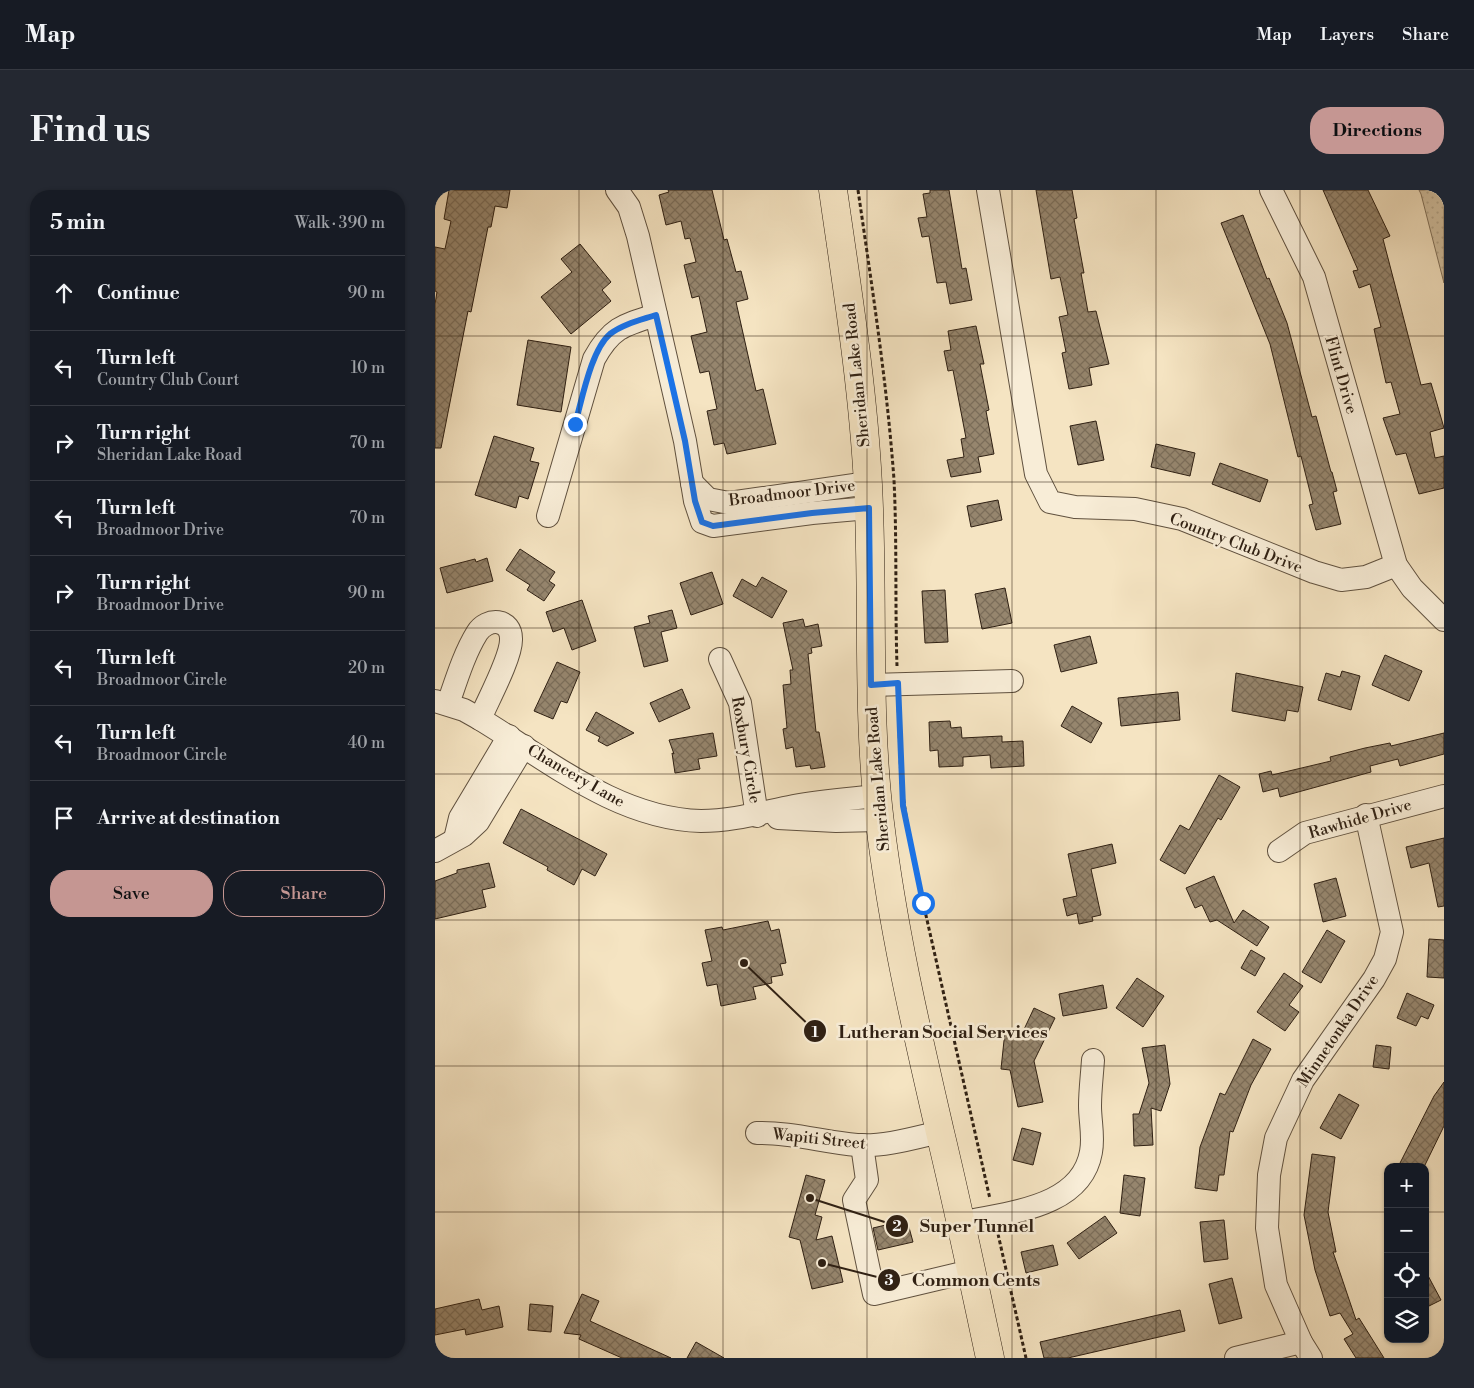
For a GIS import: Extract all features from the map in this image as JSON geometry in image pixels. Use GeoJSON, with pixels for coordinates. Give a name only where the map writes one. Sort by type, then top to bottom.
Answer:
{"type":"FeatureCollection","features":[{"type":"Feature","properties":{"kind":"main road","name":"Sheridan Lake Road"},"geometry":{"type":"LineString","coordinates":[[833,190],[856,354],[868,496],[871,685],[878,808],[894,928],[990,1358]]}},
{"type":"Feature","properties":{"kind":"street","name":"Broadmoor Drive"},"geometry":{"type":"LineString","coordinates":[[617,190],[629,208],[633,221],[685,441],[699,518],[702,522],[713,526],[812,513],[868,496]]}},
{"type":"Feature","properties":{"kind":"street","name":"Country Club Drive"},"geometry":{"type":"LineString","coordinates":[[988,190],[1036,474],[1050,502],[1075,507],[1135,509],[1182,519],[1313,572],[1341,580],[1366,577],[1396,565]]}},
{"type":"Feature","properties":{"kind":"street","name":"Flint Drive"},"geometry":{"type":"LineString","coordinates":[[1271,190],[1313,277],[1396,565]]}},
{"type":"Feature","properties":{"kind":"street"},"geometry":{"type":"LineString","coordinates":[[547,516],[594,359],[602,344],[609,335],[620,328],[656,315]]}},
{"type":"Feature","properties":{"kind":"street"},"geometry":{"type":"LineString","coordinates":[[1396,565],[1412,588],[1444,620]]}},
{"type":"Feature","properties":{"kind":"street"},"geometry":{"type":"LineString","coordinates":[[442,702],[477,632],[489,622],[497,621],[504,624],[510,631],[510,648],[480,718]]}},
{"type":"Feature","properties":{"kind":"street","name":"Roxbury Circle"},"geometry":{"type":"LineString","coordinates":[[720,658],[740,703],[757,816]]}},
{"type":"Feature","properties":{"kind":"street"},"geometry":{"type":"LineString","coordinates":[[871,685],[1012,681]]}},
{"type":"Feature","properties":{"kind":"street","name":"Chancery Lane"},"geometry":{"type":"LineString","coordinates":[[442,702],[480,718],[612,798],[656,816],[701,821],[757,816],[836,822],[878,808]]}},
{"type":"Feature","properties":{"kind":"street"},"geometry":{"type":"LineString","coordinates":[[435,851],[455,839],[460,818],[517,741]]}},
{"type":"Feature","properties":{"kind":"street","name":"Rawhide Drive"},"geometry":{"type":"LineString","coordinates":[[1279,851],[1305,833],[1366,815],[1444,796]]}},
{"type":"Feature","properties":{"kind":"street","name":"Minnetonka Drive"},"geometry":{"type":"LineString","coordinates":[[1306,1350],[1277,1285],[1267,1228],[1269,1175],[1276,1138],[1303,1080],[1374,979],[1385,959],[1392,932],[1366,815]]}},
{"type":"Feature","properties":{"kind":"street"},"geometry":{"type":"LineString","coordinates":[[961,1223],[1028,1208],[1062,1195],[1070,1188],[1086,1168],[1092,1146],[1090,1105],[1093,1060]]}},
{"type":"Feature","properties":{"kind":"street","name":"Wapiti Street"},"geometry":{"type":"LineString","coordinates":[[757,1134],[782,1133],[862,1145],[903,1141],[941,1132]]}},
{"type":"Feature","properties":{"kind":"street"},"geometry":{"type":"LineString","coordinates":[[862,1145],[867,1180],[854,1200],[874,1294],[971,1271]]}},
{"type":"Feature","properties":{"kind":"street"},"geometry":{"type":"LineString","coordinates":[[1236,1358],[1306,1350]]}},
{"type":"Feature","properties":{"kind":"path"},"geometry":{"type":"LineString","coordinates":[[858,190],[882,350],[891,442],[896,539],[901,782],[907,828],[1026,1358]]}},
{"type":"Feature","properties":{"kind":"shaded area"},"geometry":{"type":"Polygon","coordinates":[[[1419,190],[1444,190],[1444,283],[1421,194],[1419,190]]]}},
{"type":"Feature","properties":{"kind":"building"},"geometry":{"type":"Polygon","coordinates":[[[449,190],[510,190],[507,208],[495,206],[491,227],[488,227],[471,312],[468,311],[441,448],[435,448],[435,304],[437,292],[435,291],[435,247],[445,249],[451,221],[444,219],[449,190]]]}},
{"type":"Feature","properties":{"kind":"building"},"geometry":{"type":"Polygon","coordinates":[[[668,190],[712,190],[724,240],[727,239],[736,272],[741,271],[748,299],[736,302],[756,391],[763,389],[776,444],[727,454],[724,443],[714,445],[707,411],[717,409],[709,371],[700,373],[691,336],[707,332],[699,296],[692,298],[684,265],[696,262],[690,238],[685,239],[681,221],[666,225],[659,195],[669,192],[668,190]]]}},
{"type":"Feature","properties":{"kind":"building"},"geometry":{"type":"Polygon","coordinates":[[[930,190],[949,190],[962,269],[966,268],[972,300],[950,304],[946,282],[937,283],[929,236],[922,237],[918,218],[927,217],[923,194],[930,193],[930,190]]]}},
{"type":"Feature","properties":{"kind":"building"},"geometry":{"type":"Polygon","coordinates":[[[1036,190],[1072,190],[1077,218],[1074,219],[1084,273],[1081,273],[1088,312],[1096,311],[1109,364],[1089,368],[1092,385],[1069,389],[1062,353],[1066,352],[1059,317],[1068,315],[1060,277],[1051,279],[1036,190]]]}},
{"type":"Feature","properties":{"kind":"building"},"geometry":{"type":"Polygon","coordinates":[[[1323,190],[1368,190],[1390,236],[1383,239],[1421,385],[1431,383],[1444,428],[1430,432],[1435,458],[1444,456],[1444,488],[1419,494],[1406,453],[1396,455],[1383,418],[1400,414],[1391,382],[1386,383],[1374,329],[1381,327],[1370,284],[1359,288],[1353,271],[1358,270],[1323,190]]]}},
{"type":"Feature","properties":{"kind":"building"},"geometry":{"type":"Polygon","coordinates":[[[1243,215],[1267,279],[1269,278],[1287,323],[1312,417],[1316,416],[1332,472],[1337,491],[1333,492],[1341,524],[1316,530],[1309,505],[1313,504],[1301,456],[1298,457],[1270,344],[1221,223],[1243,215]]]}},
{"type":"Feature","properties":{"kind":"building"},"geometry":{"type":"Polygon","coordinates":[[[580,244],[611,282],[602,290],[611,301],[571,334],[541,297],[572,272],[561,259],[580,244]]]}},
{"type":"Feature","properties":{"kind":"building"},"geometry":{"type":"Polygon","coordinates":[[[976,326],[984,364],[980,364],[989,410],[986,411],[994,454],[978,457],[981,472],[951,477],[947,460],[964,457],[961,439],[966,438],[953,370],[948,371],[944,351],[951,350],[948,331],[976,326]]]}},
{"type":"Feature","properties":{"kind":"building"},"geometry":{"type":"Polygon","coordinates":[[[528,340],[571,347],[561,412],[517,405],[528,340]]]}},
{"type":"Feature","properties":{"kind":"building"},"geometry":{"type":"Polygon","coordinates":[[[1096,421],[1104,460],[1078,465],[1070,426],[1096,421]]]}},
{"type":"Feature","properties":{"kind":"building"},"geometry":{"type":"Polygon","coordinates":[[[494,436],[534,448],[530,461],[539,463],[528,499],[519,496],[516,508],[475,495],[494,436]]]}},
{"type":"Feature","properties":{"kind":"building"},"geometry":{"type":"Polygon","coordinates":[[[1156,444],[1195,453],[1190,476],[1151,467],[1156,444]]]}},
{"type":"Feature","properties":{"kind":"building"},"geometry":{"type":"Polygon","coordinates":[[[1220,463],[1268,480],[1260,502],[1212,484],[1220,463]]]}},
{"type":"Feature","properties":{"kind":"building"},"geometry":{"type":"Polygon","coordinates":[[[998,500],[1002,520],[971,527],[967,506],[998,500]]]}},
{"type":"Feature","properties":{"kind":"building"},"geometry":{"type":"Polygon","coordinates":[[[520,549],[555,572],[549,581],[555,585],[544,601],[527,590],[530,585],[506,570],[520,549]]]}},
{"type":"Feature","properties":{"kind":"building"},"geometry":{"type":"Polygon","coordinates":[[[487,558],[493,581],[447,593],[440,568],[475,559],[476,562],[487,558]]]}},
{"type":"Feature","properties":{"kind":"building"},"geometry":{"type":"Polygon","coordinates":[[[712,572],[723,604],[691,615],[680,583],[712,572]]]}},
{"type":"Feature","properties":{"kind":"building"},"geometry":{"type":"Polygon","coordinates":[[[762,577],[787,591],[772,618],[733,596],[742,579],[756,587],[762,577]]]}},
{"type":"Feature","properties":{"kind":"building"},"geometry":{"type":"Polygon","coordinates":[[[1005,588],[1012,623],[982,629],[975,594],[1005,588]]]}},
{"type":"Feature","properties":{"kind":"building"},"geometry":{"type":"Polygon","coordinates":[[[945,590],[948,642],[925,643],[922,591],[945,590]]]}},
{"type":"Feature","properties":{"kind":"building"},"geometry":{"type":"Polygon","coordinates":[[[582,600],[596,641],[572,650],[564,628],[553,632],[546,612],[582,600]]]}},
{"type":"Feature","properties":{"kind":"building"},"geometry":{"type":"Polygon","coordinates":[[[672,610],[677,628],[661,632],[668,661],[644,667],[634,627],[650,623],[648,616],[672,610]]]}},
{"type":"Feature","properties":{"kind":"building"},"geometry":{"type":"Polygon","coordinates":[[[803,619],[805,627],[818,624],[822,646],[811,648],[812,653],[808,654],[816,732],[819,732],[825,767],[811,769],[810,765],[796,767],[793,747],[786,749],[783,729],[787,728],[783,685],[791,684],[790,670],[793,670],[783,623],[803,619]]]}},
{"type":"Feature","properties":{"kind":"building"},"geometry":{"type":"Polygon","coordinates":[[[1090,636],[1097,663],[1061,672],[1054,645],[1090,636]]]}},
{"type":"Feature","properties":{"kind":"building"},"geometry":{"type":"Polygon","coordinates":[[[1385,655],[1422,671],[1409,701],[1372,685],[1385,655]]]}},
{"type":"Feature","properties":{"kind":"building"},"geometry":{"type":"Polygon","coordinates":[[[557,662],[580,672],[567,703],[561,701],[553,719],[534,711],[557,662]]]}},
{"type":"Feature","properties":{"kind":"building"},"geometry":{"type":"Polygon","coordinates":[[[1342,671],[1360,676],[1351,710],[1318,700],[1326,673],[1340,677],[1342,671]]]}},
{"type":"Feature","properties":{"kind":"building"},"geometry":{"type":"Polygon","coordinates":[[[1236,673],[1303,687],[1298,712],[1287,710],[1285,721],[1232,711],[1236,673]]]}},
{"type":"Feature","properties":{"kind":"building"},"geometry":{"type":"Polygon","coordinates":[[[682,689],[690,708],[659,722],[650,703],[682,689]]]}},
{"type":"Feature","properties":{"kind":"building"},"geometry":{"type":"Polygon","coordinates":[[[1178,692],[1180,720],[1121,726],[1118,698],[1178,692]]]}},
{"type":"Feature","properties":{"kind":"building"},"geometry":{"type":"Polygon","coordinates":[[[1072,706],[1102,723],[1091,743],[1061,726],[1072,706]]]}},
{"type":"Feature","properties":{"kind":"building"},"geometry":{"type":"Polygon","coordinates":[[[596,712],[634,733],[607,746],[598,741],[600,737],[586,730],[596,712]]]}},
{"type":"Feature","properties":{"kind":"building"},"geometry":{"type":"Polygon","coordinates":[[[950,721],[951,728],[961,727],[962,738],[1002,736],[1002,742],[1023,741],[1024,766],[991,768],[990,755],[963,757],[963,766],[939,767],[938,750],[930,751],[929,722],[950,721]]]}},
{"type":"Feature","properties":{"kind":"building"},"geometry":{"type":"Polygon","coordinates":[[[713,733],[717,756],[698,759],[700,769],[675,773],[672,753],[674,754],[669,740],[713,733]]]}},
{"type":"Feature","properties":{"kind":"building"},"geometry":{"type":"Polygon","coordinates":[[[1444,733],[1444,754],[1400,766],[1398,759],[1370,766],[1371,772],[1280,797],[1278,788],[1263,792],[1259,774],[1271,771],[1272,775],[1331,761],[1330,757],[1365,748],[1390,743],[1391,746],[1444,733]]]}},
{"type":"Feature","properties":{"kind":"building"},"geometry":{"type":"Polygon","coordinates":[[[1219,775],[1240,787],[1221,820],[1218,818],[1185,874],[1160,860],[1180,825],[1189,830],[1219,775]]]}},
{"type":"Feature","properties":{"kind":"building"},"geometry":{"type":"Polygon","coordinates":[[[521,809],[607,854],[595,876],[582,869],[574,885],[547,870],[548,867],[503,843],[521,809]]]}},
{"type":"Feature","properties":{"kind":"building"},"geometry":{"type":"Polygon","coordinates":[[[1444,838],[1444,906],[1438,907],[1429,863],[1411,868],[1406,847],[1444,838]]]}},
{"type":"Feature","properties":{"kind":"building"},"geometry":{"type":"Polygon","coordinates":[[[1112,844],[1116,863],[1091,869],[1101,915],[1092,917],[1093,921],[1079,924],[1077,913],[1067,916],[1063,899],[1077,896],[1068,854],[1112,844]]]}},
{"type":"Feature","properties":{"kind":"building"},"geometry":{"type":"Polygon","coordinates":[[[489,863],[495,887],[482,890],[486,907],[435,919],[435,881],[457,873],[457,870],[489,863]]]}},
{"type":"Feature","properties":{"kind":"building"},"geometry":{"type":"Polygon","coordinates":[[[1214,876],[1234,923],[1243,910],[1269,927],[1257,946],[1217,920],[1210,922],[1202,905],[1195,908],[1186,888],[1214,876]]]}},
{"type":"Feature","properties":{"kind":"building"},"geometry":{"type":"Polygon","coordinates":[[[1336,878],[1346,916],[1323,922],[1314,884],[1336,878]]]}},
{"type":"Feature","properties":{"kind":"building"},"geometry":{"type":"Polygon","coordinates":[[[768,921],[771,931],[779,929],[786,963],[780,964],[783,975],[771,977],[772,983],[753,987],[756,999],[721,1006],[717,984],[707,986],[702,963],[712,961],[705,930],[722,927],[723,930],[768,921]]]}},
{"type":"Feature","properties":{"kind":"building"},"geometry":{"type":"Polygon","coordinates":[[[1327,930],[1345,941],[1321,983],[1302,972],[1327,930]]]}},
{"type":"Feature","properties":{"kind":"building"},"geometry":{"type":"Polygon","coordinates":[[[1429,939],[1444,940],[1444,978],[1427,977],[1429,939]]]}},
{"type":"Feature","properties":{"kind":"building"},"geometry":{"type":"Polygon","coordinates":[[[1251,950],[1265,958],[1255,976],[1241,968],[1251,950]]]}},
{"type":"Feature","properties":{"kind":"building"},"geometry":{"type":"Polygon","coordinates":[[[1284,973],[1303,986],[1289,1005],[1299,1012],[1285,1031],[1257,1012],[1284,973]]]}},
{"type":"Feature","properties":{"kind":"building"},"geometry":{"type":"Polygon","coordinates":[[[1137,978],[1164,996],[1143,1027],[1116,1008],[1137,978]]]}},
{"type":"Feature","properties":{"kind":"building"},"geometry":{"type":"Polygon","coordinates":[[[1103,985],[1107,1008],[1063,1016],[1059,994],[1103,985]]]}},
{"type":"Feature","properties":{"kind":"building"},"geometry":{"type":"Polygon","coordinates":[[[1407,993],[1434,1005],[1428,1019],[1421,1016],[1416,1026],[1397,1018],[1407,993]]]}},
{"type":"Feature","properties":{"kind":"building"},"geometry":{"type":"Polygon","coordinates":[[[1034,1008],[1055,1018],[1034,1061],[1043,1102],[1018,1107],[1010,1070],[1001,1069],[1005,1031],[1020,1038],[1034,1008]]]}},
{"type":"Feature","properties":{"kind":"building"},"geometry":{"type":"Polygon","coordinates":[[[1253,1039],[1271,1049],[1251,1085],[1233,1132],[1230,1131],[1224,1175],[1219,1175],[1217,1191],[1195,1188],[1200,1147],[1220,1093],[1225,1095],[1253,1039]]]}},
{"type":"Feature","properties":{"kind":"building"},"geometry":{"type":"Polygon","coordinates":[[[1165,1045],[1170,1084],[1161,1111],[1151,1108],[1153,1145],[1134,1146],[1133,1114],[1139,1114],[1149,1083],[1142,1048],[1165,1045]]]}},
{"type":"Feature","properties":{"kind":"building"},"geometry":{"type":"Polygon","coordinates":[[[1376,1045],[1391,1047],[1389,1069],[1373,1067],[1376,1045]]]}},
{"type":"Feature","properties":{"kind":"building"},"geometry":{"type":"Polygon","coordinates":[[[1444,1082],[1444,1126],[1426,1163],[1400,1163],[1434,1096],[1444,1082]]]}},
{"type":"Feature","properties":{"kind":"building"},"geometry":{"type":"Polygon","coordinates":[[[1339,1094],[1359,1105],[1341,1139],[1320,1128],[1339,1094]]]}},
{"type":"Feature","properties":{"kind":"building"},"geometry":{"type":"Polygon","coordinates":[[[1022,1128],[1041,1133],[1033,1165],[1013,1160],[1022,1128]]]}},
{"type":"Feature","properties":{"kind":"building"},"geometry":{"type":"Polygon","coordinates":[[[1312,1154],[1335,1157],[1328,1212],[1336,1252],[1333,1252],[1356,1320],[1359,1318],[1384,1358],[1356,1358],[1344,1339],[1353,1334],[1340,1313],[1330,1316],[1315,1270],[1304,1215],[1312,1154]]]}},
{"type":"Feature","properties":{"kind":"building"},"geometry":{"type":"Polygon","coordinates":[[[806,1175],[825,1180],[815,1215],[822,1217],[816,1240],[832,1236],[843,1282],[812,1289],[800,1240],[789,1237],[806,1175]]]}},
{"type":"Feature","properties":{"kind":"building"},"geometry":{"type":"Polygon","coordinates":[[[1124,1175],[1145,1178],[1140,1216],[1120,1213],[1124,1175]]]}},
{"type":"Feature","properties":{"kind":"building"},"geometry":{"type":"Polygon","coordinates":[[[1105,1216],[1117,1233],[1079,1259],[1067,1243],[1105,1216]]]}},
{"type":"Feature","properties":{"kind":"building"},"geometry":{"type":"Polygon","coordinates":[[[907,1220],[913,1242],[878,1250],[873,1228],[907,1220]]]}},
{"type":"Feature","properties":{"kind":"building"},"geometry":{"type":"Polygon","coordinates":[[[1224,1220],[1228,1259],[1204,1262],[1200,1222],[1224,1220]]]}},
{"type":"Feature","properties":{"kind":"building"},"geometry":{"type":"Polygon","coordinates":[[[1053,1245],[1058,1265],[1026,1273],[1021,1252],[1053,1245]]]}},
{"type":"Feature","properties":{"kind":"building"},"geometry":{"type":"Polygon","coordinates":[[[1232,1278],[1242,1318],[1219,1324],[1209,1284],[1232,1278]]]}},
{"type":"Feature","properties":{"kind":"building"},"geometry":{"type":"Polygon","coordinates":[[[1429,1278],[1441,1300],[1429,1306],[1429,1278]]]}},
{"type":"Feature","properties":{"kind":"building"},"geometry":{"type":"Polygon","coordinates":[[[582,1294],[599,1301],[590,1321],[671,1358],[622,1358],[579,1339],[581,1335],[564,1333],[582,1294]]]}},
{"type":"Feature","properties":{"kind":"building"},"geometry":{"type":"Polygon","coordinates":[[[479,1299],[482,1310],[499,1306],[503,1327],[466,1335],[465,1329],[435,1335],[435,1309],[479,1299]]]}},
{"type":"Feature","properties":{"kind":"building"},"geometry":{"type":"Polygon","coordinates":[[[530,1304],[553,1306],[551,1332],[528,1330],[530,1304]]]}},
{"type":"Feature","properties":{"kind":"building"},"geometry":{"type":"Polygon","coordinates":[[[1180,1310],[1185,1331],[1068,1358],[1044,1358],[1040,1342],[1180,1310]]]}},
{"type":"Feature","properties":{"kind":"building"},"geometry":{"type":"Polygon","coordinates":[[[696,1342],[724,1358],[687,1358],[696,1342]]]}},
{"type":"Feature","properties":{"kind":"place","name":"Lutheran Social Services"},"geometry":{"type":"Point","coordinates":[744,963]}},
{"type":"Feature","properties":{"kind":"place","name":"Super Tunnel"},"geometry":{"type":"Point","coordinates":[810,1198]}},
{"type":"Feature","properties":{"kind":"place","name":"Common Cents"},"geometry":{"type":"Point","coordinates":[822,1263]}},
{"type":"Feature","properties":{"kind":"route"},"geometry":{"type":"LineString","coordinates":[[575,424],[594,359],[602,344],[609,335],[620,328],[656,315],[685,441],[697,513],[702,522],[713,526],[837,510],[869,508],[871,685],[898,683],[903,806],[923,903]]}}]}
